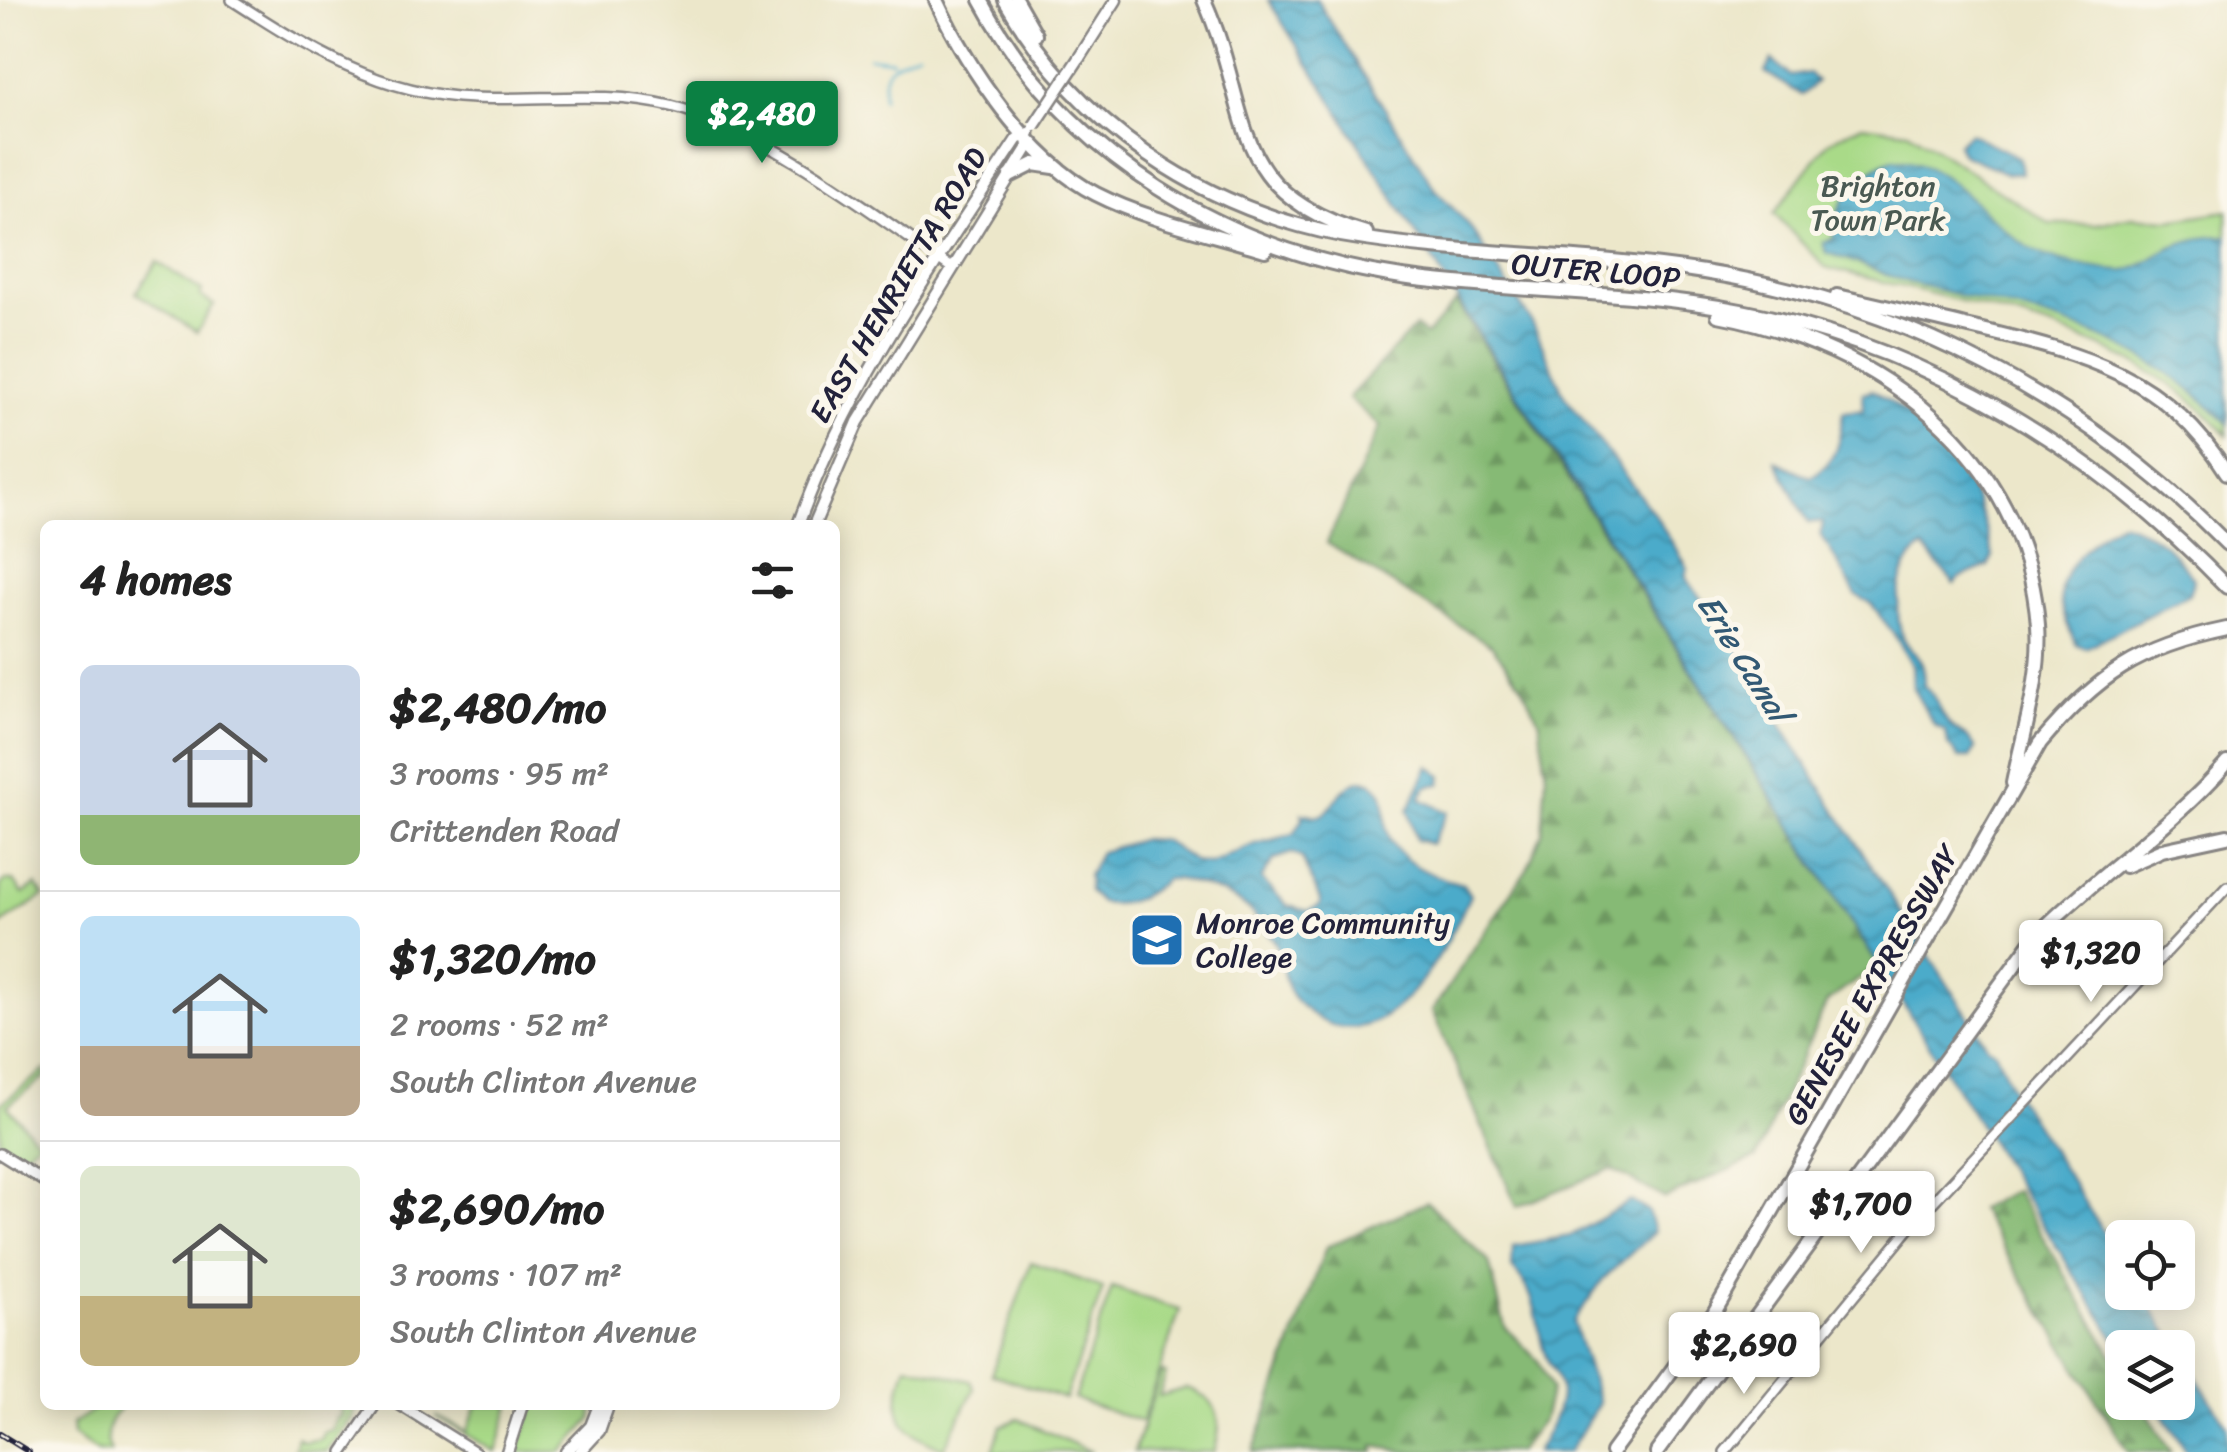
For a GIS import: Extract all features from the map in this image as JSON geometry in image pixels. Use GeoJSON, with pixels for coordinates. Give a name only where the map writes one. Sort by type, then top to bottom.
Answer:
{"type":"FeatureCollection","features":[{"type":"Feature","properties":{"kind":"highway"},"geometry":{"type":"LineString","coordinates":[[936,0],[970,64],[1070,178]]}},
{"type":"Feature","properties":{"kind":"highway","name":"OUTER LOOP"},"geometry":{"type":"LineString","coordinates":[[981,0],[1012,50],[1051,99],[1095,142],[1154,186],[1265,242],[1406,278],[1740,310],[1831,334],[1914,366],[2053,441],[2115,483],[2227,587]]}},
{"type":"Feature","properties":{"kind":"highway"},"geometry":{"type":"LineString","coordinates":[[1005,0],[1060,77],[1122,135],[1182,177],[1248,209],[1305,228],[1383,239]]}},
{"type":"Feature","properties":{"kind":"highway"},"geometry":{"type":"LineString","coordinates":[[1016,0],[1063,73],[1122,135]]}},
{"type":"Feature","properties":{"kind":"highway"},"geometry":{"type":"LineString","coordinates":[[1204,0],[1243,132],[1267,175],[1312,211],[1383,239]]}},
{"type":"Feature","properties":{"kind":"highway"},"geometry":{"type":"LineString","coordinates":[[1010,176],[1042,164],[1120,204],[1286,256],[1406,278]]}},
{"type":"Feature","properties":{"kind":"highway","name":"OUTER LOOP"},"geometry":{"type":"LineString","coordinates":[[1383,239],[1704,272],[1865,312],[1995,368],[2114,443],[2227,544]]}},
{"type":"Feature","properties":{"kind":"highway"},"geometry":{"type":"LineString","coordinates":[[1704,272],[1867,302],[2090,359],[2126,375],[2168,404],[2196,431],[2227,473]]}},
{"type":"Feature","properties":{"kind":"highway"},"geometry":{"type":"LineString","coordinates":[[1618,297],[1731,318],[1838,354],[1888,380],[1932,412],[1966,448],[1996,493],[2017,538],[2032,583],[2038,628],[2034,684],[2011,792]]}},
{"type":"Feature","properties":{"kind":"highway","name":"GENESEE EXPRESSWAY"},"geometry":{"type":"LineString","coordinates":[[1612,1452],[1714,1313],[2040,743],[2087,689],[2152,650],[2227,629]]}},
{"type":"Feature","properties":{"kind":"highway"},"geometry":{"type":"LineString","coordinates":[[1657,1452],[2036,936],[2070,902],[2162,831],[2227,763]]}},
{"type":"Feature","properties":{"kind":"highway"},"geometry":{"type":"LineString","coordinates":[[2108,873],[2162,850],[2227,836]]}},
{"type":"Feature","properties":{"kind":"main road","name":"EAST HENRIETTA ROAD"},"geometry":{"type":"LineString","coordinates":[[800,520],[845,416],[939,259],[1017,139],[1031,130],[1116,0]]}},
{"type":"Feature","properties":{"kind":"main road","name":"EAST HENRIETTA ROAD"},"geometry":{"type":"LineString","coordinates":[[816,520],[858,422],[1028,147],[1031,130]]}},
{"type":"Feature","properties":{"kind":"main road"},"geometry":{"type":"LineString","coordinates":[[506,1452],[520,1410]]}},
{"type":"Feature","properties":{"kind":"main road"},"geometry":{"type":"LineString","coordinates":[[566,1452],[591,1426],[597,1410]]}},
{"type":"Feature","properties":{"kind":"main road"},"geometry":{"type":"LineString","coordinates":[[580,1452],[599,1431],[606,1410]]}},
{"type":"Feature","properties":{"kind":"street"},"geometry":{"type":"LineString","coordinates":[[232,0],[334,63],[408,90],[472,98],[616,96],[706,116],[793,162],[952,268]]}},
{"type":"Feature","properties":{"kind":"street"},"geometry":{"type":"LineString","coordinates":[[1725,1452],[1829,1323],[1978,1154],[2227,887]]}},
{"type":"Feature","properties":{"kind":"street"},"geometry":{"type":"LineString","coordinates":[[0,1154],[40,1179]]}},
{"type":"Feature","properties":{"kind":"street"},"geometry":{"type":"LineString","coordinates":[[343,1452],[372,1410]]}},
{"type":"Feature","properties":{"kind":"street"},"geometry":{"type":"LineString","coordinates":[[408,1410],[475,1452]]}},
{"type":"Feature","properties":{"kind":"green space","name":"Brighton Town Park"},"geometry":{"type":"Polygon","coordinates":[[[1862,125],[1908,131],[2050,224],[2096,224],[2132,217],[2169,220],[2227,211],[2227,435],[2190,399],[2145,369],[2095,344],[1985,308],[1825,267],[1774,214],[1828,142],[1862,125]]]}},
{"type":"Feature","properties":{"kind":"green space"},"geometry":{"type":"Polygon","coordinates":[[[157,262],[202,291],[200,296],[214,305],[197,332],[136,293],[157,262]]]}},
{"type":"Feature","properties":{"kind":"green space"},"geometry":{"type":"Polygon","coordinates":[[[1456,302],[1878,965],[1827,1002],[1756,1158],[1665,1198],[1611,1169],[1517,1207],[1432,1011],[1527,869],[1542,833],[1546,773],[1539,721],[1522,686],[1492,646],[1327,543],[1380,426],[1348,398],[1415,327],[1426,335],[1456,302]]]}},
{"type":"Feature","properties":{"kind":"green space"},"geometry":{"type":"Polygon","coordinates":[[[14,881],[23,894],[36,885],[40,899],[0,925],[0,885],[14,881]]]}},
{"type":"Feature","properties":{"kind":"green space"},"geometry":{"type":"Polygon","coordinates":[[[40,1074],[40,1081],[7,1106],[38,1141],[21,1157],[0,1144],[0,1104],[40,1074]]]}},
{"type":"Feature","properties":{"kind":"green space"},"geometry":{"type":"Polygon","coordinates":[[[2015,1190],[2105,1342],[2105,1414],[1979,1209],[2015,1190]]]}},
{"type":"Feature","properties":{"kind":"green space"},"geometry":{"type":"Polygon","coordinates":[[[1427,1202],[1489,1262],[1505,1327],[1538,1361],[1551,1389],[1543,1420],[1518,1452],[1407,1452],[1374,1446],[1375,1452],[1253,1452],[1326,1247],[1427,1202]]]}},
{"type":"Feature","properties":{"kind":"green space"},"geometry":{"type":"Polygon","coordinates":[[[1031,1262],[1103,1288],[1065,1399],[991,1374],[1031,1262]]]}},
{"type":"Feature","properties":{"kind":"green space"},"geometry":{"type":"Polygon","coordinates":[[[1112,1287],[1180,1310],[1142,1422],[1074,1399],[1112,1287]]]}},
{"type":"Feature","properties":{"kind":"green space"},"geometry":{"type":"Polygon","coordinates":[[[907,1365],[971,1381],[974,1389],[944,1449],[915,1434],[901,1418],[899,1396],[907,1365]]]}},
{"type":"Feature","properties":{"kind":"green space"},"geometry":{"type":"Polygon","coordinates":[[[1161,1372],[1166,1374],[1159,1396],[1187,1388],[1213,1405],[1219,1421],[1214,1452],[1134,1452],[1161,1372]]]}},
{"type":"Feature","properties":{"kind":"green space"},"geometry":{"type":"Polygon","coordinates":[[[94,1410],[120,1410],[109,1426],[111,1452],[98,1452],[73,1435],[72,1424],[94,1410]]]}},
{"type":"Feature","properties":{"kind":"green space"},"geometry":{"type":"Polygon","coordinates":[[[340,1410],[354,1410],[326,1452],[294,1449],[297,1438],[304,1442],[321,1439],[323,1432],[332,1430],[336,1418],[341,1416],[340,1410]]]}},
{"type":"Feature","properties":{"kind":"green space"},"geometry":{"type":"Polygon","coordinates":[[[475,1410],[509,1410],[496,1452],[436,1416],[467,1432],[475,1410]]]}},
{"type":"Feature","properties":{"kind":"green space"},"geometry":{"type":"Polygon","coordinates":[[[532,1410],[593,1410],[592,1419],[562,1452],[517,1452],[532,1410]]]}},
{"type":"Feature","properties":{"kind":"green space"},"geometry":{"type":"Polygon","coordinates":[[[1018,1419],[1092,1452],[993,1452],[1001,1426],[1018,1419]]]}},
{"type":"Feature","properties":{"kind":"green space"},"geometry":{"type":"Polygon","coordinates":[[[2108,1420],[2152,1420],[2171,1452],[2128,1452],[2108,1420]]]}},
{"type":"Feature","properties":{"kind":"water"},"geometry":{"type":"Polygon","coordinates":[[[1268,0],[1317,0],[1435,189],[1468,224],[1533,324],[1564,395],[1655,515],[1688,568],[1685,576],[1739,652],[1770,708],[1988,1047],[1995,1051],[2013,1090],[2105,1234],[2105,1310],[2154,1310],[2167,1330],[2109,1330],[1268,0]]]}},
{"type":"Feature","properties":{"kind":"water"},"geometry":{"type":"Polygon","coordinates":[[[1772,60],[1791,76],[1809,73],[1817,82],[1802,95],[1765,72],[1772,60]]]}},
{"type":"Feature","properties":{"kind":"water"},"geometry":{"type":"Polygon","coordinates":[[[1969,133],[2020,158],[2022,173],[2008,174],[1962,154],[1957,144],[1969,133]]]}},
{"type":"Feature","properties":{"kind":"water","name":"Brighton Town Park"},"geometry":{"type":"Polygon","coordinates":[[[1894,159],[1935,171],[2017,240],[2044,255],[2075,264],[2125,271],[2180,244],[2227,236],[2227,423],[2156,365],[2119,345],[2041,316],[1912,283],[1826,253],[1823,242],[1834,239],[1843,201],[1861,179],[1894,159]]]}},
{"type":"Feature","properties":{"kind":"water"},"geometry":{"type":"Polygon","coordinates":[[[1872,390],[1920,423],[1953,458],[1976,500],[1993,556],[1988,566],[1961,577],[1955,584],[1923,548],[1908,563],[1898,602],[1903,637],[1921,661],[1925,687],[1946,720],[1976,748],[1970,758],[1959,758],[1948,745],[1946,731],[1934,725],[1913,689],[1912,665],[1897,639],[1871,603],[1856,595],[1821,534],[1823,522],[1808,522],[1776,461],[1810,477],[1819,471],[1836,450],[1843,412],[1864,410],[1863,393],[1872,390]]]}},
{"type":"Feature","properties":{"kind":"water"},"geometry":{"type":"Polygon","coordinates":[[[2121,522],[2163,543],[2194,579],[2189,594],[2086,648],[2076,644],[2065,618],[2063,581],[2083,550],[2121,522]]]}},
{"type":"Feature","properties":{"kind":"water"},"geometry":{"type":"Polygon","coordinates":[[[1429,766],[1442,776],[1441,784],[1427,786],[1420,799],[1448,812],[1431,844],[1416,840],[1408,810],[1429,766]]]}},
{"type":"Feature","properties":{"kind":"water"},"geometry":{"type":"Polygon","coordinates":[[[1363,780],[1380,789],[1390,839],[1403,857],[1432,874],[1463,884],[1470,895],[1423,979],[1377,1021],[1351,1028],[1324,1022],[1295,999],[1273,939],[1242,904],[1220,893],[1176,879],[1166,879],[1144,895],[1119,904],[1101,903],[1089,891],[1088,876],[1100,852],[1143,839],[1163,840],[1195,862],[1210,864],[1255,844],[1294,834],[1303,819],[1302,813],[1323,815],[1354,783],[1363,780]],[[1292,853],[1274,859],[1261,879],[1288,906],[1308,911],[1320,905],[1320,900],[1302,858],[1292,853]]]}},
{"type":"Feature","properties":{"kind":"water"},"geometry":{"type":"Polygon","coordinates":[[[1631,1201],[1648,1211],[1654,1232],[1603,1279],[1573,1322],[1599,1403],[1569,1452],[1536,1452],[1555,1416],[1559,1387],[1545,1354],[1531,1297],[1512,1268],[1513,1246],[1570,1236],[1631,1201]]]}},
{"type":"Feature","properties":{"kind":"water"},"geometry":{"type":"Polygon","coordinates":[[[2195,1375],[2227,1426],[2227,1452],[2187,1452],[2167,1420],[2195,1420],[2195,1375]]]}},
{"type":"Feature","properties":{"kind":"waterway"},"geometry":{"type":"LineString","coordinates":[[883,99],[886,73],[918,52]]}},
{"type":"Feature","properties":{"kind":"waterway"},"geometry":{"type":"LineString","coordinates":[[869,57],[892,60]]}},
{"type":"Feature","properties":{"kind":"railway"},"geometry":{"type":"LineString","coordinates":[[0,1434],[29,1452]]}},
{"type":"Feature","properties":{"kind":"place","name":"Monroe Community College"},"geometry":{"type":"Point","coordinates":[1157,940]}},
{"type":"Feature","properties":{"kind":"water label","name":"Erie Canal"},"geometry":{"type":"Point","coordinates":[1744,658]}}]}
